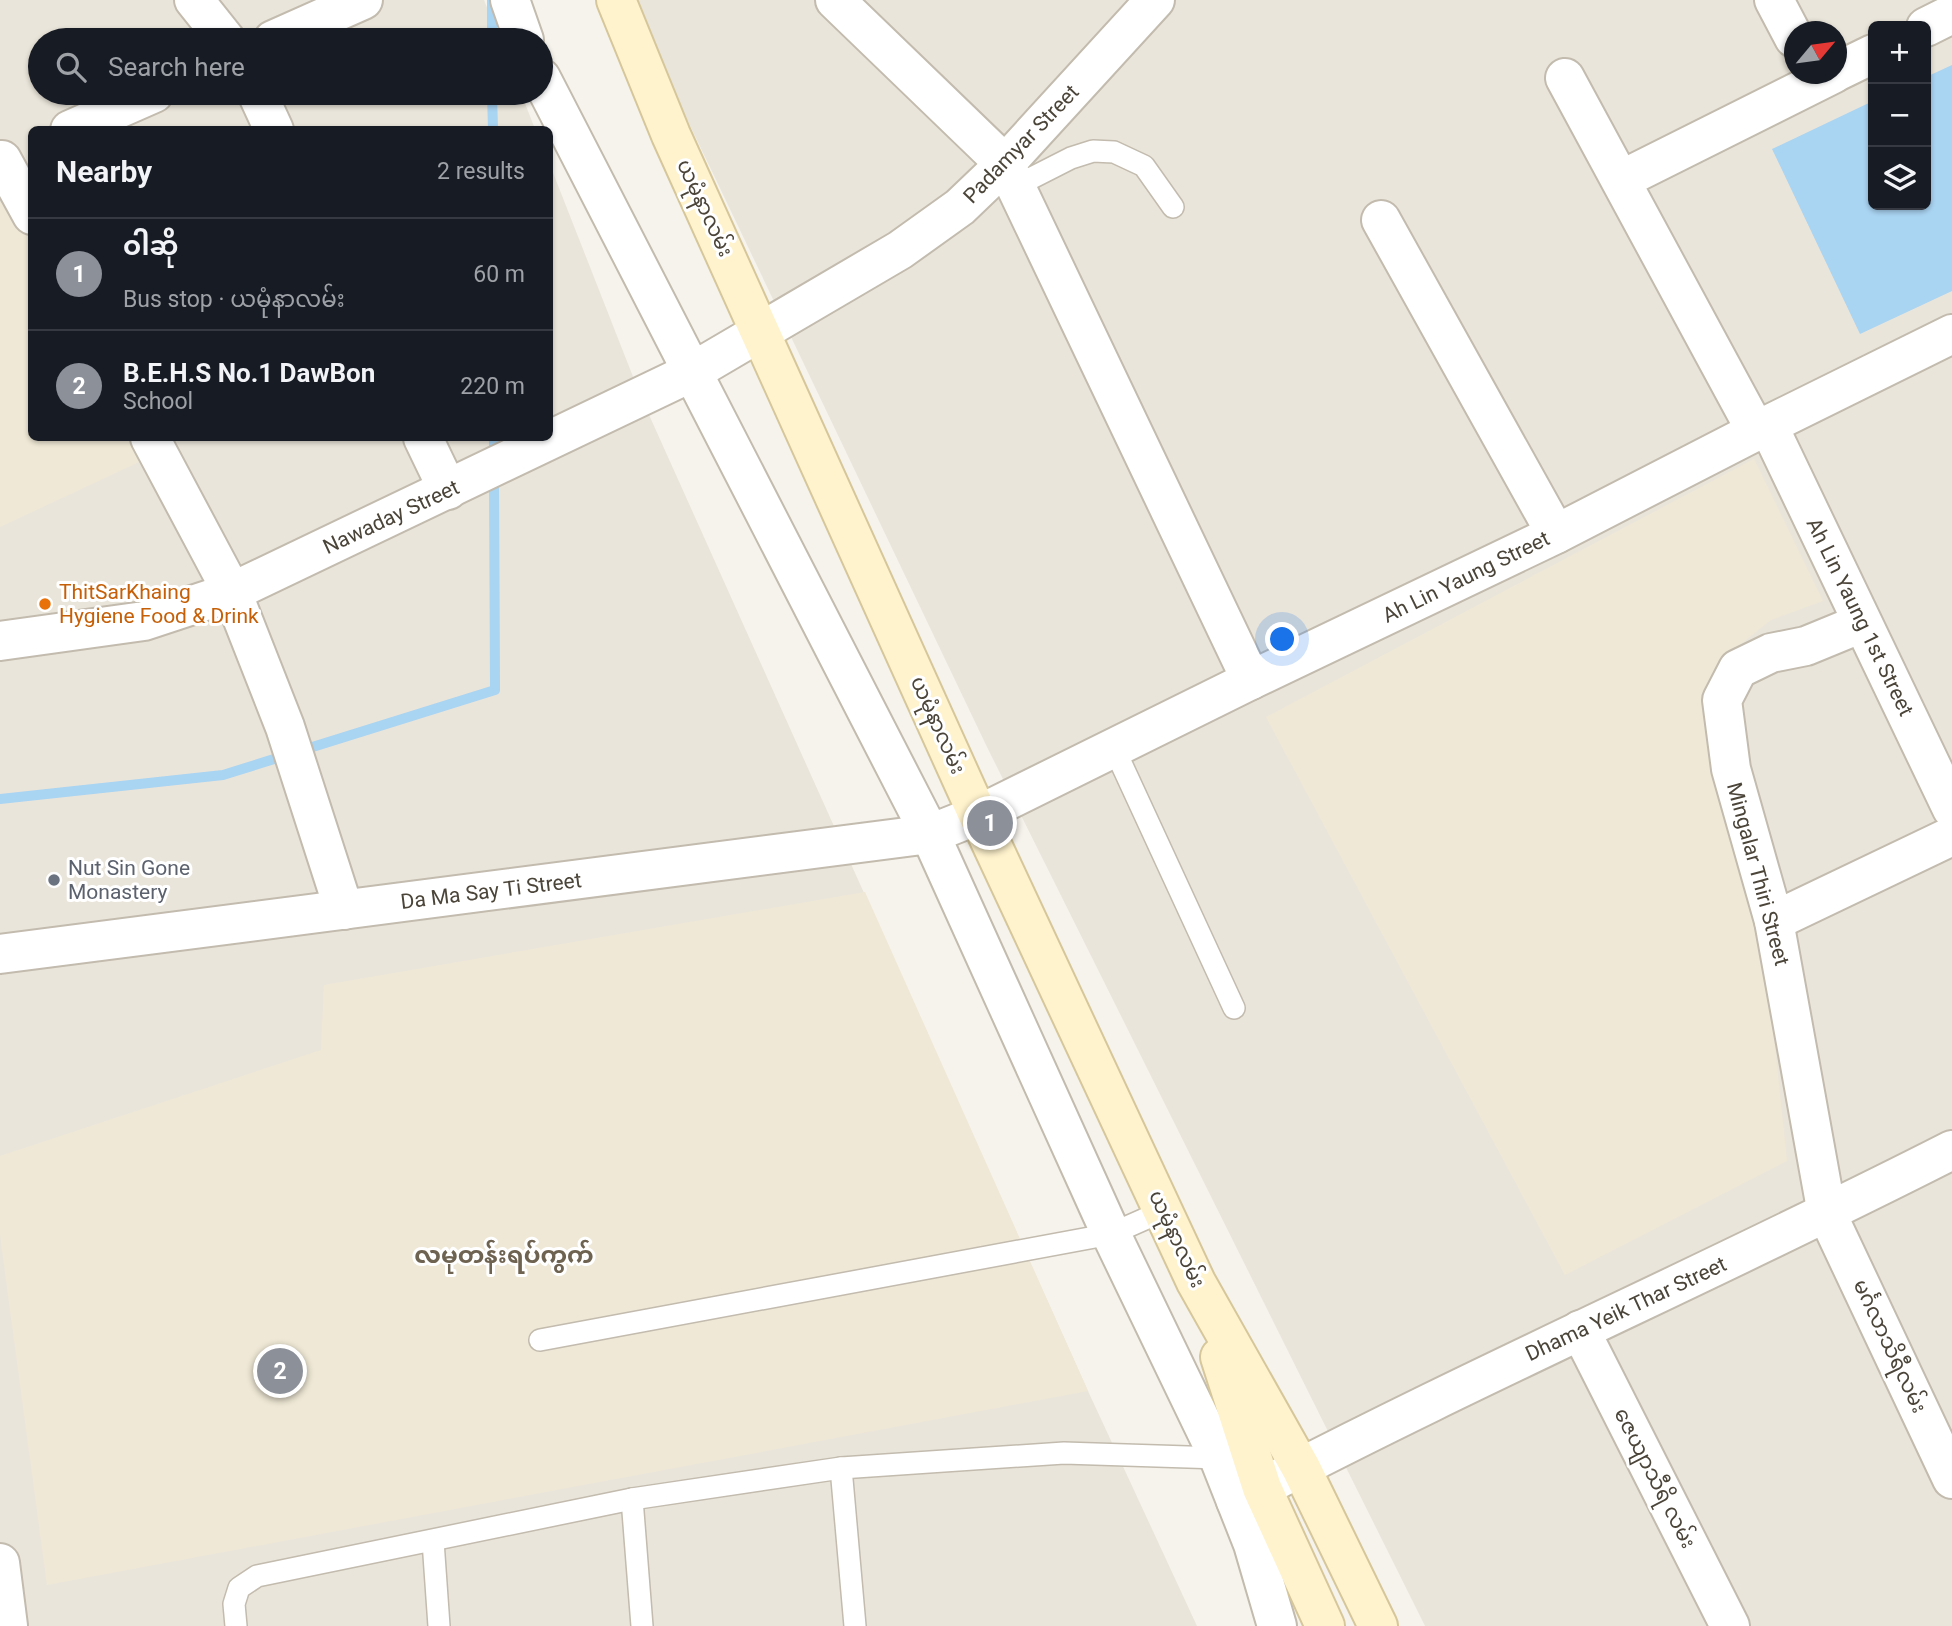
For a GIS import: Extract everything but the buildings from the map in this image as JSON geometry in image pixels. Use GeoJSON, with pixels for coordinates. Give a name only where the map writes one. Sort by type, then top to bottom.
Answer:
{"type":"FeatureCollection","features":[{"type":"Feature","properties":{"kind":"main road","name":"ယမုံနာလမ်း"},"geometry":{"type":"LineString","coordinates":[[616,0],[671,135],[978,815],[1196,1282],[1301,1468],[1378,1626]]}},
{"type":"Feature","properties":{"kind":"main road"},"geometry":{"type":"LineString","coordinates":[[1196,1282],[1249,1495],[1325,1626]]}},
{"type":"Feature","properties":{"kind":"street"},"geometry":{"type":"LineString","coordinates":[[194,0],[216,28]]}},
{"type":"Feature","properties":{"kind":"street"},"geometry":{"type":"LineString","coordinates":[[300,28],[363,0]]}},
{"type":"Feature","properties":{"kind":"street"},"geometry":{"type":"LineString","coordinates":[[510,0],[520,28]]}},
{"type":"Feature","properties":{"kind":"street"},"geometry":{"type":"LineString","coordinates":[[835,0],[1011,175],[1251,680]]}},
{"type":"Feature","properties":{"kind":"street","name":"Padamyar Street"},"geometry":{"type":"LineString","coordinates":[[761,331],[900,250],[960,206],[1011,175],[1155,0]]}},
{"type":"Feature","properties":{"kind":"street"},"geometry":{"type":"LineString","coordinates":[[1774,0],[1785,21]]}},
{"type":"Feature","properties":{"kind":"street"},"geometry":{"type":"LineString","coordinates":[[1931,24],[1952,14]]}},
{"type":"Feature","properties":{"kind":"street"},"geometry":{"type":"LineString","coordinates":[[1847,66],[1868,56]]}},
{"type":"Feature","properties":{"kind":"street","name":"Ah Lin Yaung 1st Street"},"geometry":{"type":"LineString","coordinates":[[1565,78],[1762,428],[1862,623],[1952,809]]}},
{"type":"Feature","properties":{"kind":"street"},"geometry":{"type":"LineString","coordinates":[[1621,180],[1808,84]]}},
{"type":"Feature","properties":{"kind":"street"},"geometry":{"type":"LineString","coordinates":[[553,101],[930,834],[1111,1234],[1219,1458],[1249,1495],[1253,1544],[1277,1626]]}},
{"type":"Feature","properties":{"kind":"street"},"geometry":{"type":"LineString","coordinates":[[79,126],[127,105]]}},
{"type":"Feature","properties":{"kind":"street"},"geometry":{"type":"LineString","coordinates":[[263,105],[272,126]]}},
{"type":"Feature","properties":{"kind":"street"},"geometry":{"type":"LineString","coordinates":[[11,155],[28,204]]}},
{"type":"Feature","properties":{"kind":"street"},"geometry":{"type":"LineString","coordinates":[[1381,220],[1556,534]]}},
{"type":"Feature","properties":{"kind":"street","name":"Nawaday Street"},"geometry":{"type":"LineString","coordinates":[[553,439],[692,372],[761,331]]}},
{"type":"Feature","properties":{"kind":"street","name":"Ah Lin Yaung Street"},"geometry":{"type":"LineString","coordinates":[[978,815],[1556,534],[1952,334]]}},
{"type":"Feature","properties":{"kind":"street"},"geometry":{"type":"LineString","coordinates":[[152,441],[232,592],[285,727],[344,910]]}},
{"type":"Feature","properties":{"kind":"street"},"geometry":{"type":"LineString","coordinates":[[424,441],[448,490]]}},
{"type":"Feature","properties":{"kind":"street","name":"Nawaday Street"},"geometry":{"type":"LineString","coordinates":[[0,641],[144,621],[232,592],[549,441]]}},
{"type":"Feature","properties":{"kind":"street","name":"Mingalar Thiri Street"},"geometry":{"type":"LineString","coordinates":[[1827,1214],[1774,920],[1731,769],[1722,700],[1738,669],[1771,653],[1806,646],[1862,623]]}},
{"type":"Feature","properties":{"kind":"street","name":"Da Ma Say Ti Street"},"geometry":{"type":"LineString","coordinates":[[0,954],[930,834],[978,815]]}},
{"type":"Feature","properties":{"kind":"street"},"geometry":{"type":"LineString","coordinates":[[1774,920],[1952,836]]}},
{"type":"Feature","properties":{"kind":"street","name":"Dhama Yeik Thar Street"},"geometry":{"type":"LineString","coordinates":[[1249,1495],[1580,1329],[1827,1214],[1952,1150]]}},
{"type":"Feature","properties":{"kind":"street","name":"မင်္ဂလာသိရီလမ်း"},"geometry":{"type":"LineString","coordinates":[[1827,1214],[1952,1479]]}},
{"type":"Feature","properties":{"kind":"street","name":"ဇေယျာသီရိ လမ်း"},"geometry":{"type":"LineString","coordinates":[[1580,1329],[1730,1626]]}},
{"type":"Feature","properties":{"kind":"street"},"geometry":{"type":"LineString","coordinates":[[0,1563],[8,1626]]}},
{"type":"Feature","properties":{"kind":"lane"},"geometry":{"type":"LineString","coordinates":[[1011,175],[1093,151],[1114,152],[1144,166],[1173,207]]}},
{"type":"Feature","properties":{"kind":"lane"},"geometry":{"type":"LineString","coordinates":[[1114,748],[1234,1008]]}},
{"type":"Feature","properties":{"kind":"lane"},"geometry":{"type":"LineString","coordinates":[[540,1340],[1111,1234],[1163,1211]]}},
{"type":"Feature","properties":{"kind":"lane"},"geometry":{"type":"LineString","coordinates":[[236,1626],[234,1604],[239,1588],[257,1576],[632,1499],[841,1468],[1065,1453],[1219,1458]]}},
{"type":"Feature","properties":{"kind":"lane"},"geometry":{"type":"LineString","coordinates":[[841,1468],[855,1626]]}},
{"type":"Feature","properties":{"kind":"lane"},"geometry":{"type":"LineString","coordinates":[[632,1499],[642,1626]]}},
{"type":"Feature","properties":{"kind":"lane"},"geometry":{"type":"LineString","coordinates":[[433,1541],[439,1626]]}},
{"type":"Feature","properties":{"kind":"shaded area"},"geometry":{"type":"Polygon","coordinates":[[[0,0],[484,0],[495,28],[28,28],[28,105],[526,105],[534,126],[28,126],[28,441],[553,441],[553,173],[641,397],[1088,1391],[1197,1626],[0,1626],[0,0]]]}},
{"type":"Feature","properties":{"kind":"shaded area"},"geometry":{"type":"Polygon","coordinates":[[[636,0],[1952,0],[1952,1626],[1425,1626],[987,747],[642,25],[636,0]]]}},
{"type":"Feature","properties":{"kind":"shaded area"},"geometry":{"type":"Polygon","coordinates":[[[0,202],[21,207],[28,221],[28,441],[146,441],[154,455],[0,527],[0,202]]]}},
{"type":"Feature","properties":{"kind":"shaded area"},"geometry":{"type":"Polygon","coordinates":[[[1754,459],[1823,601],[1771,620],[1727,655],[1704,697],[1717,775],[1767,971],[1787,1161],[1565,1275],[1266,717],[1754,459]]]}},
{"type":"Feature","properties":{"kind":"shaded area"},"geometry":{"type":"Polygon","coordinates":[[[865,892],[1088,1391],[47,1585],[0,1235],[0,1156],[321,1050],[324,985],[865,892]]]}},
{"type":"Feature","properties":{"kind":"water"},"geometry":{"type":"Polygon","coordinates":[[[1952,65],[1952,291],[1860,334],[1772,149],[1868,103],[1868,210],[1931,210],[1931,75],[1952,65]]]}},
{"type":"Feature","properties":{"kind":"waterway"},"geometry":{"type":"LineString","coordinates":[[492,0],[492,28]]}},
{"type":"Feature","properties":{"kind":"waterway"},"geometry":{"type":"LineString","coordinates":[[492,105],[493,126]]}},
{"type":"Feature","properties":{"kind":"waterway"},"geometry":{"type":"LineString","coordinates":[[494,441],[494,459]]}},
{"type":"Feature","properties":{"kind":"waterway"},"geometry":{"type":"LineString","coordinates":[[0,799],[223,775],[495,690],[494,475]]}},
{"type":"Feature","properties":{"kind":"place","name":"ThitSarKhaing Hygiene Food & Drink"},"geometry":{"type":"Point","coordinates":[45,604]}},
{"type":"Feature","properties":{"kind":"place","name":"ဝါဆို"},"geometry":{"type":"Point","coordinates":[990,823]}},
{"type":"Feature","properties":{"kind":"place","name":"Nut Sin Gone Monastery"},"geometry":{"type":"Point","coordinates":[54,880]}},
{"type":"Feature","properties":{"kind":"place","name":"B.E.H.S No.1 DawBon"},"geometry":{"type":"Point","coordinates":[280,1371]}},
{"type":"Feature","properties":{"kind":"district","name":"လမုတန်းရပ်ကွက်"},"geometry":{"type":"Point","coordinates":[504,1255]}}]}
